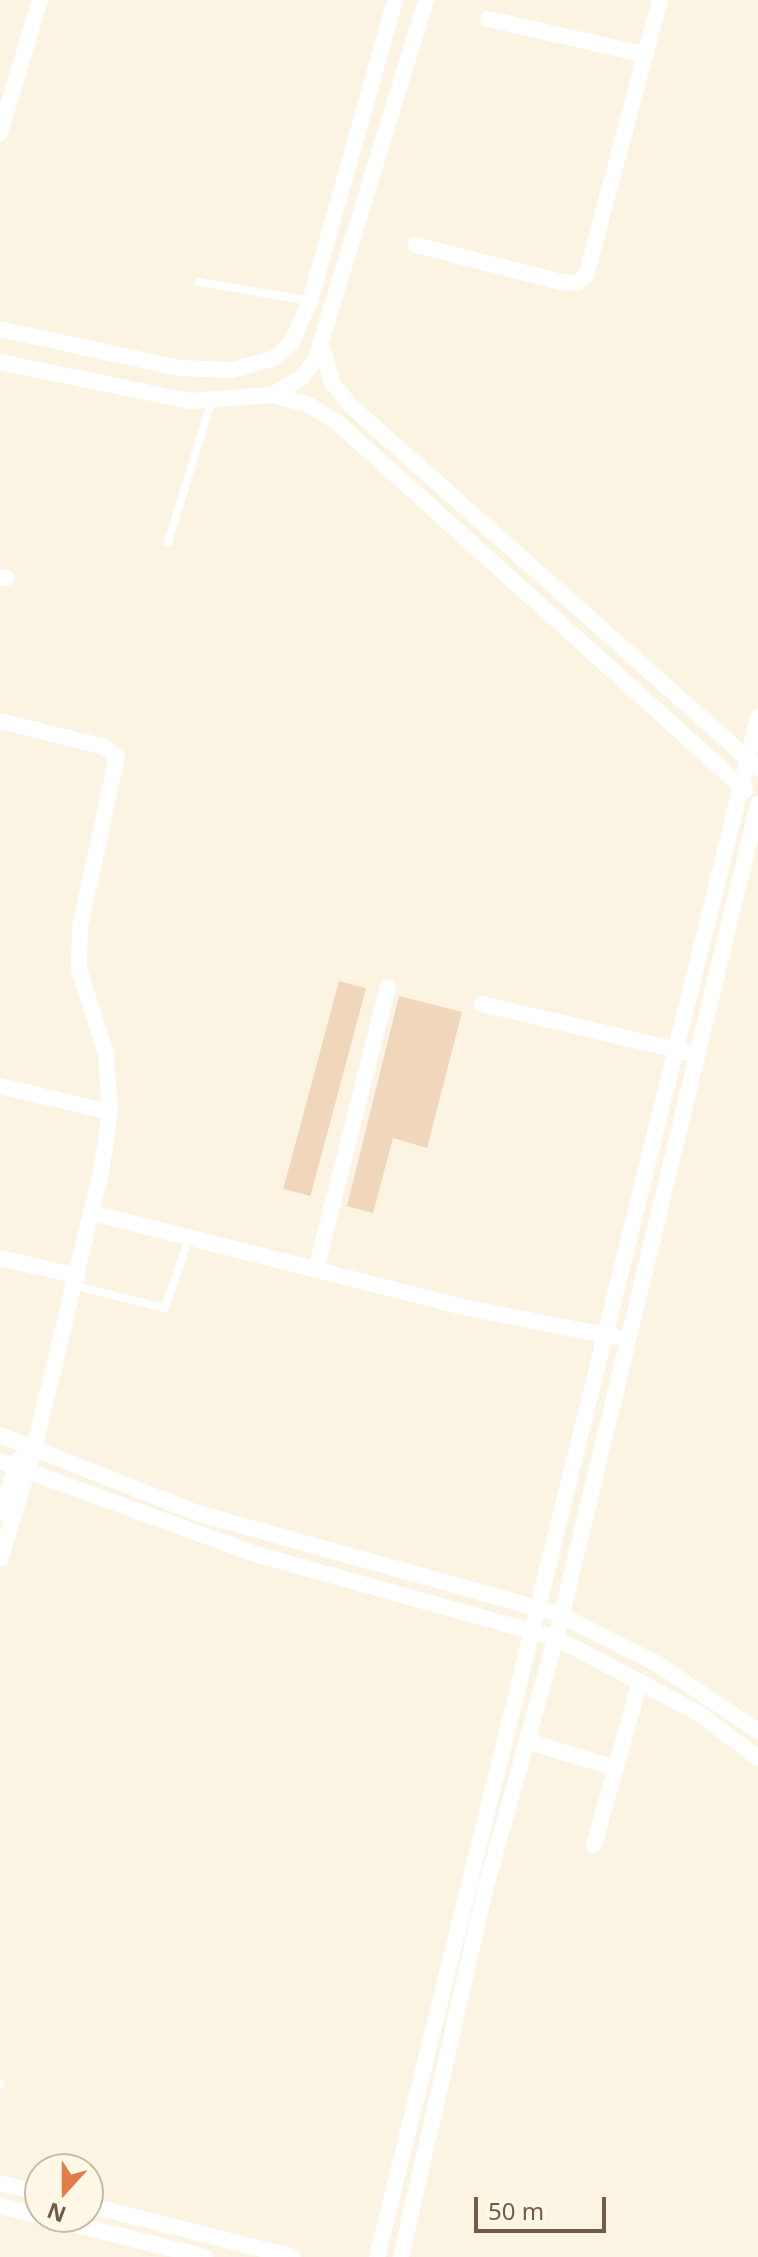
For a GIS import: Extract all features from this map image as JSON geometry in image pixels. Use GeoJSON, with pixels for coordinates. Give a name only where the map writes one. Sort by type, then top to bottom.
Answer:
{"type":"FeatureCollection","features":[{"type":"Feature","properties":{"kind":"street"},"geometry":{"type":"LineString","coordinates":[[0,133],[40,0]]}},
{"type":"Feature","properties":{"kind":"street"},"geometry":{"type":"LineString","coordinates":[[0,329],[179,368],[232,370],[275,358],[292,342],[310,301],[395,0]]}},
{"type":"Feature","properties":{"kind":"street"},"geometry":{"type":"LineString","coordinates":[[272,395],[301,378],[321,341],[426,0]]}},
{"type":"Feature","properties":{"kind":"street"},"geometry":{"type":"LineString","coordinates":[[416,245],[561,282],[577,283],[586,276],[660,0]]}},
{"type":"Feature","properties":{"kind":"street"},"geometry":{"type":"LineString","coordinates":[[488,19],[646,55]]}},
{"type":"Feature","properties":{"kind":"street"},"geometry":{"type":"LineString","coordinates":[[321,341],[324,364],[351,406],[753,764]]}},
{"type":"Feature","properties":{"kind":"street"},"geometry":{"type":"LineString","coordinates":[[0,362],[211,402],[272,395],[309,405],[339,424],[758,803],[558,1614],[556,1638],[487,1883],[401,2257]]}},
{"type":"Feature","properties":{"kind":"street"},"geometry":{"type":"LineString","coordinates":[[377,2257],[536,1608],[608,1336],[741,786],[753,764],[758,717]]}},
{"type":"Feature","properties":{"kind":"street"},"geometry":{"type":"LineString","coordinates":[[0,721],[104,747],[117,757],[85,890],[80,955],[106,1054],[110,1112],[92,1213],[38,1422],[29,1448],[14,1467],[0,1513]]}},
{"type":"Feature","properties":{"kind":"street"},"geometry":{"type":"LineString","coordinates":[[316,1269],[388,987]]}},
{"type":"Feature","properties":{"kind":"street"},"geometry":{"type":"LineString","coordinates":[[482,1004],[698,1055]]}},
{"type":"Feature","properties":{"kind":"street"},"geometry":{"type":"LineString","coordinates":[[0,1086],[110,1112]]}},
{"type":"Feature","properties":{"kind":"street"},"geometry":{"type":"LineString","coordinates":[[92,1213],[316,1269],[627,1339]]}},
{"type":"Feature","properties":{"kind":"street"},"geometry":{"type":"LineString","coordinates":[[0,1258],[76,1281]]}},
{"type":"Feature","properties":{"kind":"street"},"geometry":{"type":"LineString","coordinates":[[0,1435],[197,1513],[558,1614],[656,1663],[758,1731]]}},
{"type":"Feature","properties":{"kind":"street"},"geometry":{"type":"LineString","coordinates":[[0,1559],[14,1467]]}},
{"type":"Feature","properties":{"kind":"street"},"geometry":{"type":"LineString","coordinates":[[14,1467],[255,1554],[556,1638],[698,1713],[758,1758]]}},
{"type":"Feature","properties":{"kind":"street"},"geometry":{"type":"LineString","coordinates":[[594,1845],[640,1681]]}},
{"type":"Feature","properties":{"kind":"street"},"geometry":{"type":"LineString","coordinates":[[527,1741],[615,1768]]}},
{"type":"Feature","properties":{"kind":"street"},"geometry":{"type":"LineString","coordinates":[[0,2183],[24,2189]]}},
{"type":"Feature","properties":{"kind":"street"},"geometry":{"type":"LineString","coordinates":[[0,2206],[24,2212]]}},
{"type":"Feature","properties":{"kind":"street"},"geometry":{"type":"LineString","coordinates":[[104,2209],[293,2257]]}},
{"type":"Feature","properties":{"kind":"street"},"geometry":{"type":"LineString","coordinates":[[104,2231],[205,2257]]}},
{"type":"Feature","properties":{"kind":"lane"},"geometry":{"type":"LineString","coordinates":[[199,282],[310,301]]}},
{"type":"Feature","properties":{"kind":"lane"},"geometry":{"type":"LineString","coordinates":[[168,543],[211,402]]}},
{"type":"Feature","properties":{"kind":"lane"},"geometry":{"type":"LineString","coordinates":[[76,1281],[165,1308],[189,1237]]}},
{"type":"Feature","properties":{"kind":"building"},"geometry":{"type":"Polygon","coordinates":[[[339,981],[366,988],[310,1196],[283,1189],[339,981]]]}},
{"type":"Feature","properties":{"kind":"building"},"geometry":{"type":"Polygon","coordinates":[[[399,996],[462,1012],[427,1148],[393,1138],[373,1213],[347,1206],[399,996]]]}}]}
